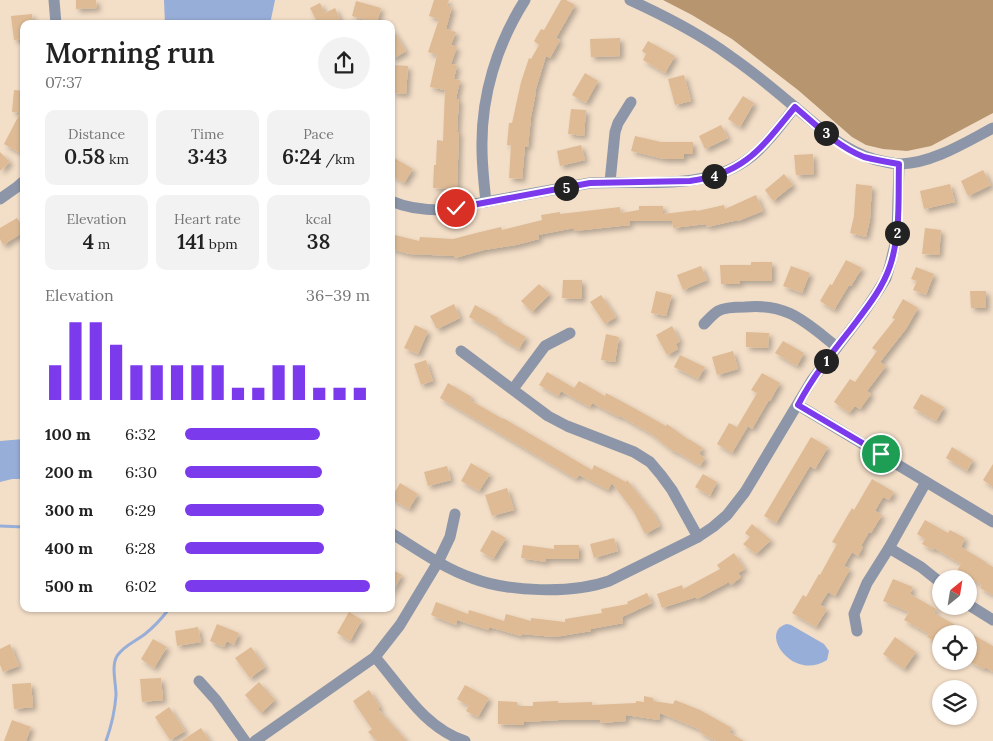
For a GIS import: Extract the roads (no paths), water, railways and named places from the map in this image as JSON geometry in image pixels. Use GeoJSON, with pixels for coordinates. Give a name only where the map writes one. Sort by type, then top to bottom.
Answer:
{"type":"FeatureCollection","features":[{"type":"Feature","properties":{"kind":"street"},"geometry":{"type":"LineString","coordinates":[[54,0],[56,20]]}},
{"type":"Feature","properties":{"kind":"street"},"geometry":{"type":"LineString","coordinates":[[486,202],[482,147],[483,120],[488,94],[500,49],[516,14],[525,0]]}},
{"type":"Feature","properties":{"kind":"street"},"geometry":{"type":"LineString","coordinates":[[630,0],[657,12],[716,46],[745,66],[839,144],[863,156],[878,161],[899,164],[910,163],[950,150],[993,128]]}},
{"type":"Feature","properties":{"kind":"street"},"geometry":{"type":"LineString","coordinates":[[610,182],[615,132],[618,123],[631,102]]}},
{"type":"Feature","properties":{"kind":"street"},"geometry":{"type":"LineString","coordinates":[[395,202],[407,207],[429,210],[448,209],[590,183],[690,181],[703,179],[734,168],[753,156],[795,107]]}},
{"type":"Feature","properties":{"kind":"street"},"geometry":{"type":"LineString","coordinates":[[395,535],[438,562],[472,578],[512,587],[562,589],[598,585],[609,581],[698,537],[713,527],[727,515],[745,492],[812,380],[886,278],[897,236],[899,164]]}},
{"type":"Feature","properties":{"kind":"street"},"geometry":{"type":"LineString","coordinates":[[0,199],[20,184]]}},
{"type":"Feature","properties":{"kind":"street"},"geometry":{"type":"LineString","coordinates":[[704,324],[719,310],[747,307],[776,308],[799,318],[837,347]]}},
{"type":"Feature","properties":{"kind":"street"},"geometry":{"type":"LineString","coordinates":[[513,389],[545,346],[570,333]]}},
{"type":"Feature","properties":{"kind":"street"},"geometry":{"type":"LineString","coordinates":[[461,351],[548,416],[567,426],[634,452],[650,462],[672,490],[698,537]]}},
{"type":"Feature","properties":{"kind":"street"},"geometry":{"type":"LineString","coordinates":[[798,405],[993,522]]}},
{"type":"Feature","properties":{"kind":"street"},"geometry":{"type":"LineString","coordinates":[[857,631],[854,614],[867,583],[926,482]]}},
{"type":"Feature","properties":{"kind":"street"},"geometry":{"type":"LineString","coordinates":[[255,741],[375,657],[400,625],[438,562],[450,537],[455,514]]}},
{"type":"Feature","properties":{"kind":"street"},"geometry":{"type":"LineString","coordinates":[[889,548],[932,576]]}},
{"type":"Feature","properties":{"kind":"street"},"geometry":{"type":"LineString","coordinates":[[978,611],[993,620]]}},
{"type":"Feature","properties":{"kind":"street"},"geometry":{"type":"LineString","coordinates":[[375,657],[423,715],[447,733],[465,741]]}},
{"type":"Feature","properties":{"kind":"street"},"geometry":{"type":"LineString","coordinates":[[199,681],[216,700],[245,741]]}},
{"type":"Feature","properties":{"kind":"water"},"geometry":{"type":"Polygon","coordinates":[[[164,0],[275,0],[271,20],[165,20],[164,0]]]}},
{"type":"Feature","properties":{"kind":"water"},"geometry":{"type":"Polygon","coordinates":[[[20,439],[20,479],[0,482],[0,441],[20,439]]]}},
{"type":"Feature","properties":{"kind":"water"},"geometry":{"type":"Polygon","coordinates":[[[787,624],[824,644],[829,651],[827,660],[814,665],[802,665],[791,660],[783,653],[776,636],[779,628],[787,624]]]}},
{"type":"Feature","properties":{"kind":"waterway"},"geometry":{"type":"LineString","coordinates":[[0,526],[20,527]]}},
{"type":"Feature","properties":{"kind":"waterway"},"geometry":{"type":"LineString","coordinates":[[106,741],[115,701],[115,660],[126,646],[152,628],[167,612]]}}]}
